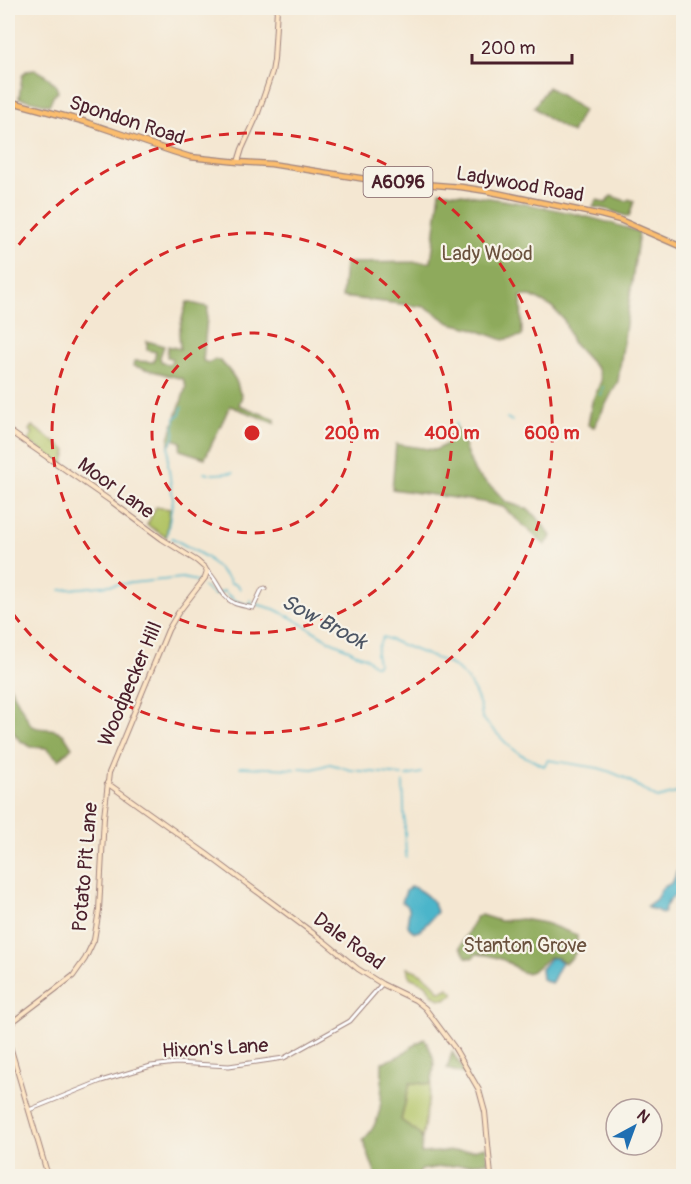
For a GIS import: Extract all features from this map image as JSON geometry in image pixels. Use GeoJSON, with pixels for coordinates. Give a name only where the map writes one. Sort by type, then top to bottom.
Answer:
{"type":"FeatureCollection","features":[{"type":"Feature","properties":{"kind":"main road","name":"Spondon Road"},"geometry":{"type":"LineString","coordinates":[[8,101],[86,122],[177,153],[204,159],[238,162]]}},
{"type":"Feature","properties":{"kind":"main road","name":"Ladywood Road"},"geometry":{"type":"LineString","coordinates":[[238,162],[298,167],[372,180],[461,187],[520,197],[620,220],[684,248]]}},
{"type":"Feature","properties":{"kind":"street"},"geometry":{"type":"LineString","coordinates":[[238,162],[272,72],[277,8]]}},
{"type":"Feature","properties":{"kind":"street","name":"Moor Lane"},"geometry":{"type":"LineString","coordinates":[[8,429],[166,542],[197,561],[206,570]]}},
{"type":"Feature","properties":{"kind":"street"},"geometry":{"type":"LineString","coordinates":[[206,570],[212,574],[225,596],[234,603],[253,608],[262,589],[265,588]]}},
{"type":"Feature","properties":{"kind":"street","name":"Woodpecker Hill"},"geometry":{"type":"LineString","coordinates":[[107,783],[110,769],[168,630],[205,578],[206,570]]}},
{"type":"Feature","properties":{"kind":"street","name":"Dale Road"},"geometry":{"type":"LineString","coordinates":[[107,783],[208,855],[358,969],[415,1000],[425,1008],[454,1047],[474,1080],[485,1108],[491,1176]]}},
{"type":"Feature","properties":{"kind":"street","name":"Potato Pit Lane"},"geometry":{"type":"LineString","coordinates":[[8,1035],[9,1027],[15,1020],[73,976],[82,964],[96,936],[107,783]]}},
{"type":"Feature","properties":{"kind":"street","name":"Hixon's Lane"},"geometry":{"type":"LineString","coordinates":[[29,1110],[95,1083],[149,1066],[186,1063],[229,1066],[284,1058],[350,1021],[382,984]]}},
{"type":"Feature","properties":{"kind":"street"},"geometry":{"type":"LineString","coordinates":[[8,1035],[48,1176]]}},
{"type":"Feature","properties":{"kind":"green space"},"geometry":{"type":"Polygon","coordinates":[[[36,70],[50,79],[57,88],[58,92],[49,105],[19,98],[22,76],[26,71],[36,70]]]}},
{"type":"Feature","properties":{"kind":"green space"},"geometry":{"type":"Polygon","coordinates":[[[548,87],[583,110],[572,133],[548,119],[534,107],[548,87]]]}},
{"type":"Feature","properties":{"kind":"green space","name":"Lady Wood"},"geometry":{"type":"Polygon","coordinates":[[[440,191],[566,212],[639,232],[618,381],[594,427],[588,425],[592,402],[601,381],[598,370],[572,342],[564,320],[552,307],[531,296],[521,296],[522,336],[503,340],[450,323],[426,307],[342,297],[345,263],[431,262],[440,191]]]}},
{"type":"Feature","properties":{"kind":"green space"},"geometry":{"type":"Polygon","coordinates":[[[611,196],[634,201],[629,217],[593,207],[597,200],[606,203],[611,196]]]}},
{"type":"Feature","properties":{"kind":"green space"},"geometry":{"type":"Polygon","coordinates":[[[187,302],[208,307],[203,361],[209,363],[218,360],[229,370],[242,396],[239,405],[275,419],[275,423],[230,406],[205,458],[180,450],[181,442],[174,439],[169,446],[169,438],[186,387],[183,379],[133,366],[134,361],[154,362],[156,352],[147,350],[147,341],[164,346],[161,361],[168,365],[172,361],[167,357],[168,346],[180,349],[179,333],[187,302]]]}},
{"type":"Feature","properties":{"kind":"green space"},"geometry":{"type":"Polygon","coordinates":[[[32,426],[67,451],[63,465],[28,441],[33,433],[29,430],[32,426]]]}},
{"type":"Feature","properties":{"kind":"green space"},"geometry":{"type":"Polygon","coordinates":[[[451,428],[457,428],[475,473],[506,502],[527,509],[536,516],[551,536],[545,545],[503,507],[392,489],[396,444],[435,450],[449,443],[452,435],[451,428]]]}},
{"type":"Feature","properties":{"kind":"green space"},"geometry":{"type":"Polygon","coordinates":[[[156,507],[170,509],[166,537],[147,525],[156,507]]]}},
{"type":"Feature","properties":{"kind":"green space"},"geometry":{"type":"Polygon","coordinates":[[[8,683],[31,725],[60,732],[72,747],[59,760],[46,748],[31,747],[19,740],[8,725],[8,683]]]}},
{"type":"Feature","properties":{"kind":"green space","name":"Stanton Grove"},"geometry":{"type":"Polygon","coordinates":[[[481,915],[500,921],[522,919],[545,923],[577,935],[574,955],[565,963],[558,958],[549,957],[527,973],[494,957],[477,954],[472,958],[466,957],[460,947],[476,917],[481,915]]]}},
{"type":"Feature","properties":{"kind":"green space"},"geometry":{"type":"Polygon","coordinates":[[[407,968],[425,977],[439,991],[448,988],[453,995],[440,999],[432,994],[426,984],[411,978],[407,968]]]}},
{"type":"Feature","properties":{"kind":"green space"},"geometry":{"type":"Polygon","coordinates":[[[425,1039],[434,1061],[431,1084],[410,1083],[401,1120],[419,1134],[422,1139],[421,1153],[486,1147],[488,1162],[421,1170],[418,1176],[376,1176],[363,1140],[376,1123],[379,1113],[382,1093],[382,1062],[400,1055],[425,1039]]]}},
{"type":"Feature","properties":{"kind":"green space"},"geometry":{"type":"Polygon","coordinates":[[[452,1052],[467,1075],[447,1069],[452,1052]]]}},
{"type":"Feature","properties":{"kind":"green space"},"geometry":{"type":"Polygon","coordinates":[[[410,1083],[431,1084],[422,1139],[401,1120],[410,1083]]]}},
{"type":"Feature","properties":{"kind":"water"},"geometry":{"type":"Polygon","coordinates":[[[683,868],[683,884],[666,905],[664,913],[648,908],[647,906],[656,899],[662,888],[672,882],[676,872],[683,868]]]}},
{"type":"Feature","properties":{"kind":"water"},"geometry":{"type":"Polygon","coordinates":[[[411,886],[427,896],[437,912],[420,931],[415,932],[408,924],[409,908],[402,902],[406,891],[411,886]]]}},
{"type":"Feature","properties":{"kind":"water"},"geometry":{"type":"Polygon","coordinates":[[[550,958],[556,958],[562,962],[551,983],[542,979],[541,969],[550,958]]]}},
{"type":"Feature","properties":{"kind":"waterway"},"geometry":{"type":"LineString","coordinates":[[601,395],[603,387]]}},
{"type":"Feature","properties":{"kind":"waterway"},"geometry":{"type":"LineString","coordinates":[[167,535],[173,499],[168,463],[169,446],[174,438],[175,418],[180,415],[182,407]]}},
{"type":"Feature","properties":{"kind":"waterway"},"geometry":{"type":"LineString","coordinates":[[507,418],[512,421]]}},
{"type":"Feature","properties":{"kind":"waterway"},"geometry":{"type":"LineString","coordinates":[[204,473],[209,474]]}},
{"type":"Feature","properties":{"kind":"waterway"},"geometry":{"type":"LineString","coordinates":[[212,474],[233,473]]}},
{"type":"Feature","properties":{"kind":"waterway"},"geometry":{"type":"LineString","coordinates":[[172,538],[206,557],[240,589]]}},
{"type":"Feature","properties":{"kind":"waterway","name":"Sow Brook"},"geometry":{"type":"LineString","coordinates":[[60,590],[182,578],[198,583]]}},
{"type":"Feature","properties":{"kind":"waterway","name":"Sow Brook"},"geometry":{"type":"LineString","coordinates":[[203,587],[215,595],[224,591],[236,601],[252,605],[250,600]]}},
{"type":"Feature","properties":{"kind":"waterway","name":"Sow Brook"},"geometry":{"type":"LineString","coordinates":[[256,604],[274,609],[294,619],[330,641],[365,657],[374,665],[378,662],[376,654],[383,637],[450,664],[471,685],[480,705],[482,718],[508,745],[544,766],[548,760],[598,768],[625,778],[657,798],[684,791]]}},
{"type":"Feature","properties":{"kind":"waterway"},"geometry":{"type":"LineString","coordinates":[[299,768],[313,769],[330,764],[351,770],[402,775]]}},
{"type":"Feature","properties":{"kind":"waterway"},"geometry":{"type":"LineString","coordinates":[[240,767],[295,769]]}},
{"type":"Feature","properties":{"kind":"waterway"},"geometry":{"type":"LineString","coordinates":[[406,776],[421,773]]}},
{"type":"Feature","properties":{"kind":"waterway"},"geometry":{"type":"LineString","coordinates":[[403,782],[406,858]]}}]}
